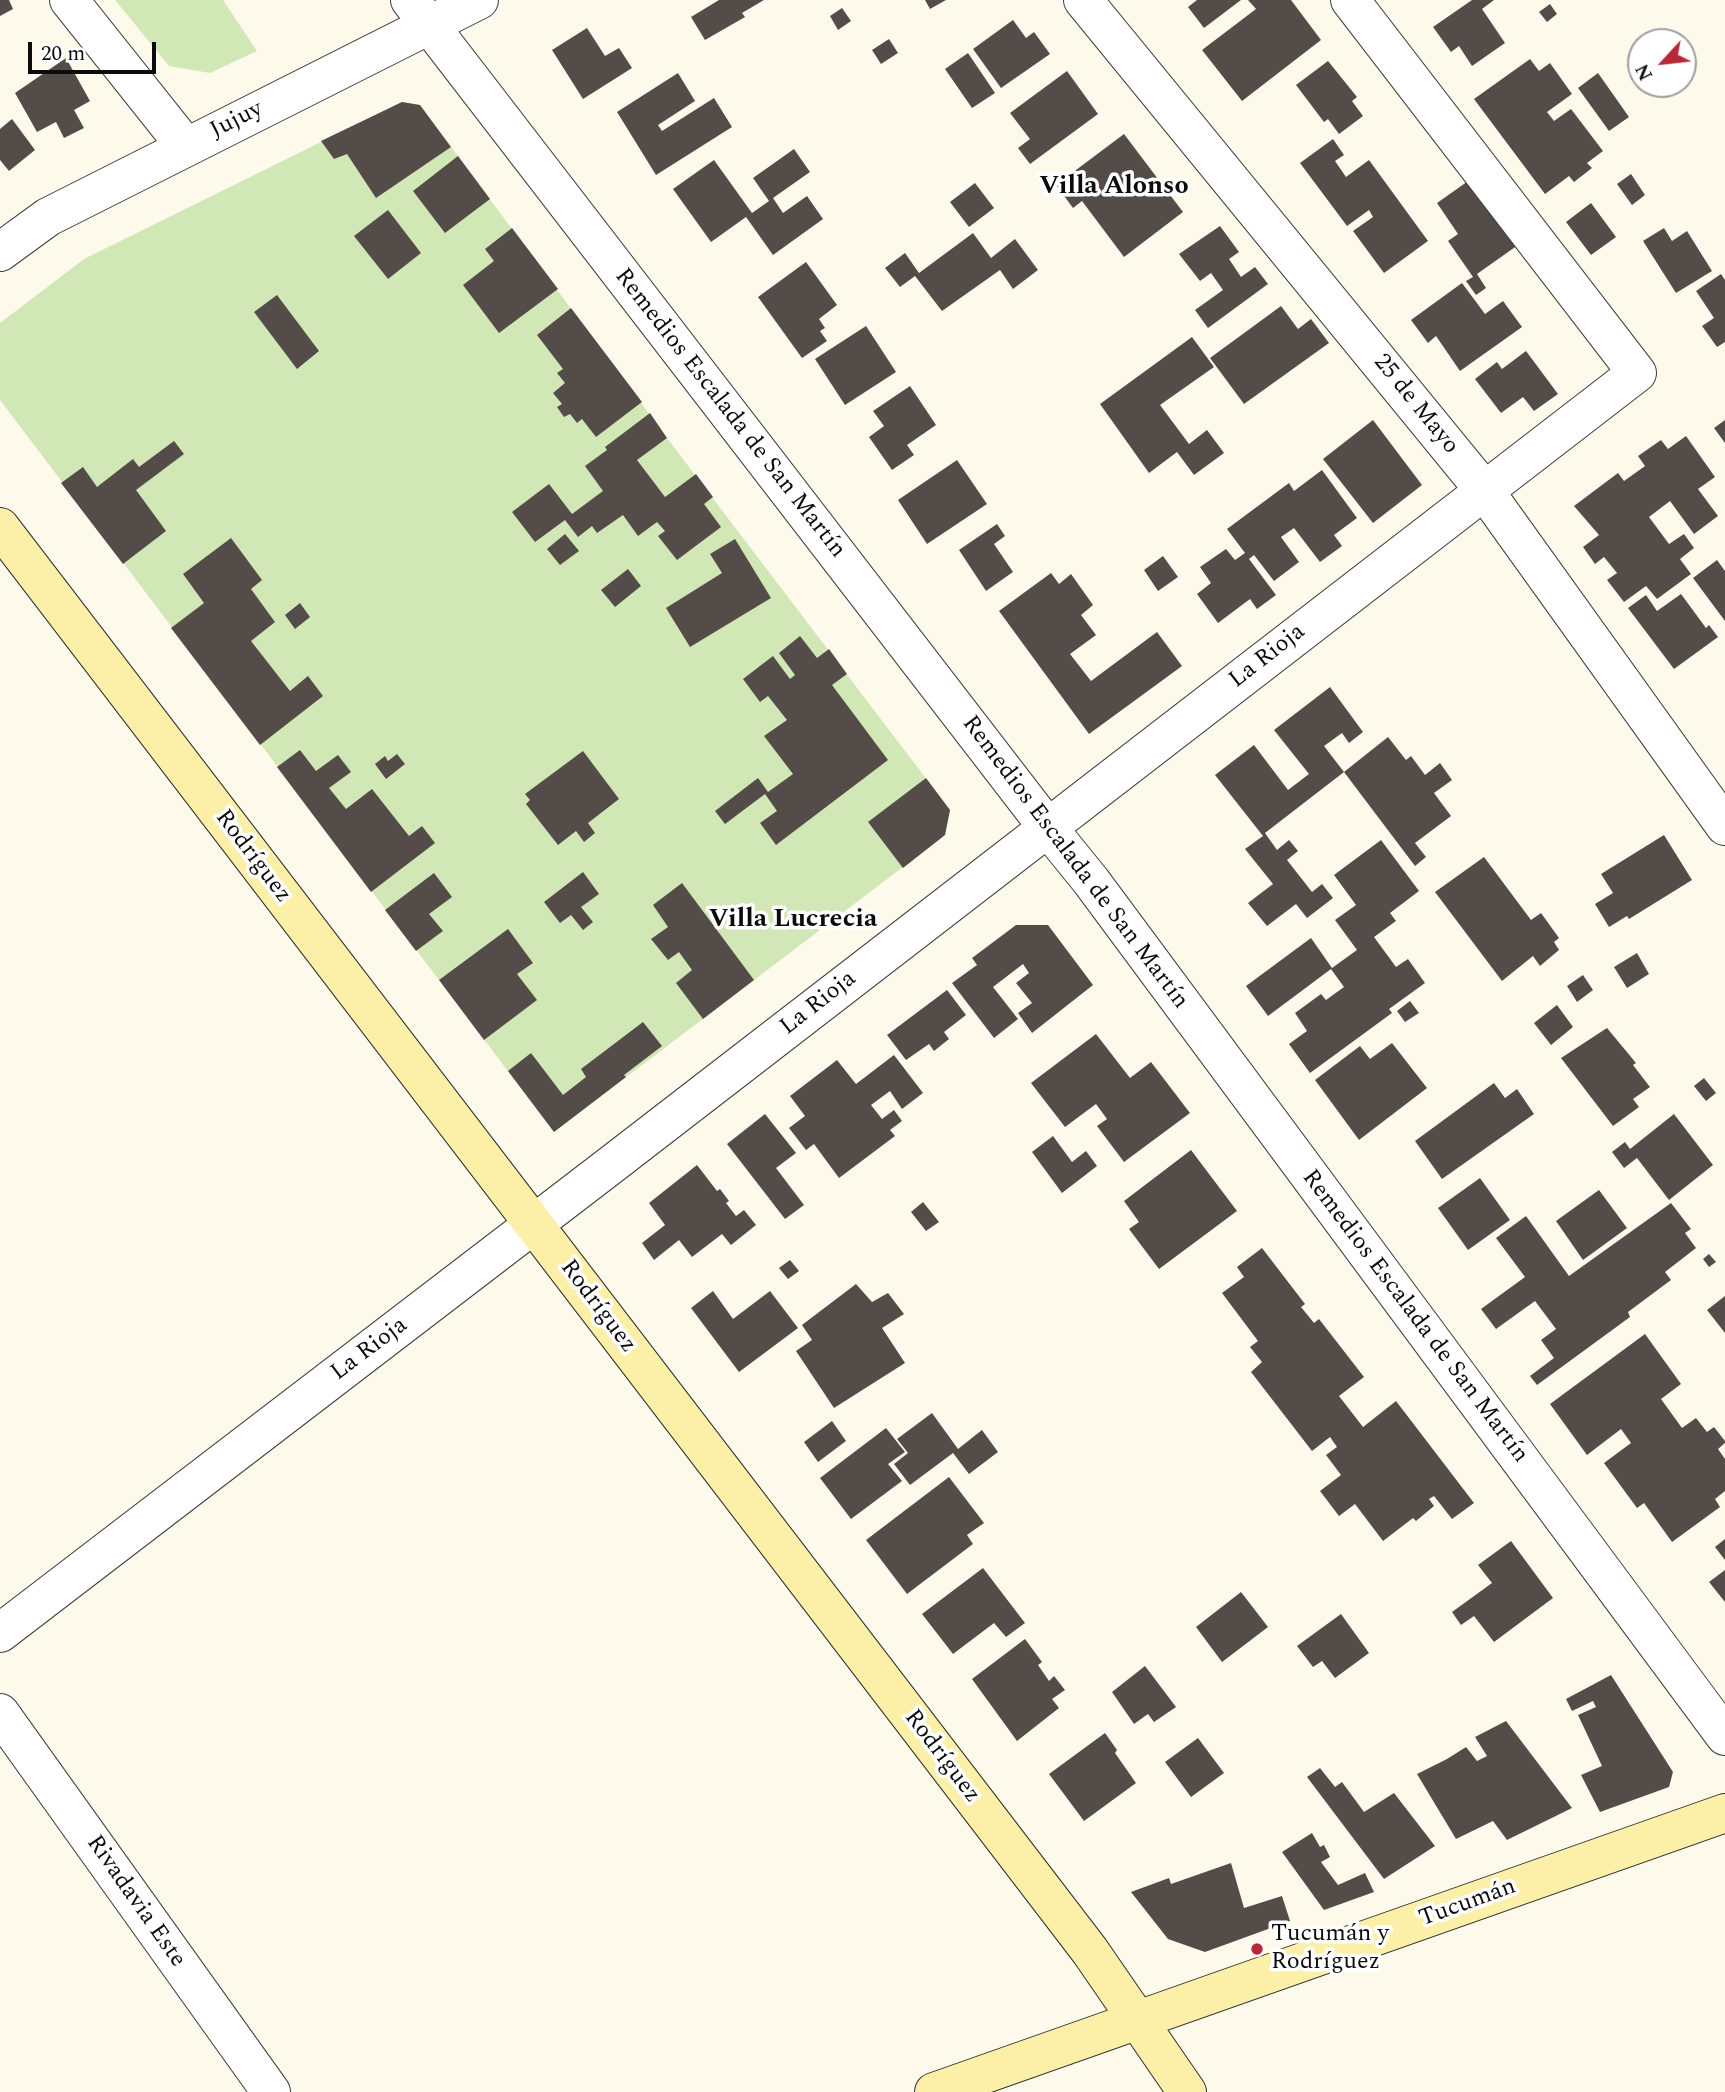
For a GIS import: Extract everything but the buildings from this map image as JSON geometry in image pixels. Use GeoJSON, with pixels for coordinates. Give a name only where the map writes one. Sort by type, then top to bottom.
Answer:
{"type":"FeatureCollection","features":[{"type":"Feature","properties":{"kind":"main road","name":"Rodríguez"},"geometry":{"type":"LineString","coordinates":[[0,527],[1090,1951],[1187,2092]]}},
{"type":"Feature","properties":{"kind":"main road","name":"Tucumán"},"geometry":{"type":"LineString","coordinates":[[934,2092],[1725,1812]]}},
{"type":"Feature","properties":{"kind":"street"},"geometry":{"type":"LineString","coordinates":[[69,0],[186,147]]}},
{"type":"Feature","properties":{"kind":"street","name":"Jujuy"},"geometry":{"type":"LineString","coordinates":[[0,252],[48,217],[186,147],[419,13],[479,0]]}},
{"type":"Feature","properties":{"kind":"street","name":"25 de Mayo"},"geometry":{"type":"LineString","coordinates":[[1083,0],[1484,490],[1725,825]]}},
{"type":"Feature","properties":{"kind":"street","name":"La Rioja"},"geometry":{"type":"LineString","coordinates":[[0,1633],[534,1225],[1637,373],[1350,0]]}},
{"type":"Feature","properties":{"kind":"street","name":"Remedios Escalada de San Martín"},"geometry":{"type":"LineString","coordinates":[[419,13],[1107,903],[1725,1736]]}},
{"type":"Feature","properties":{"kind":"street","name":"Rivadavia Este"},"geometry":{"type":"LineString","coordinates":[[0,1713],[271,2092]]}},
{"type":"Feature","properties":{"kind":"green space"},"geometry":{"type":"Polygon","coordinates":[[[115,0],[223,0],[257,51],[210,73],[169,66],[115,0]]]}},
{"type":"Feature","properties":{"kind":"green space"},"geometry":{"type":"Polygon","coordinates":[[[402,102],[420,105],[667,438],[950,810],[945,835],[554,1132],[0,400],[0,323],[84,259],[402,102]]]}},
{"type":"Feature","properties":{"kind":"place","name":"Tucumán y Rodríguez"},"geometry":{"type":"Point","coordinates":[1257,1949]}},
{"type":"Feature","properties":{"kind":"district","name":"Villa Alonso"},"geometry":{"type":"Point","coordinates":[1114,188]}},
{"type":"Feature","properties":{"kind":"district","name":"Villa Lucrecia"},"geometry":{"type":"Point","coordinates":[793,921]}}]}
